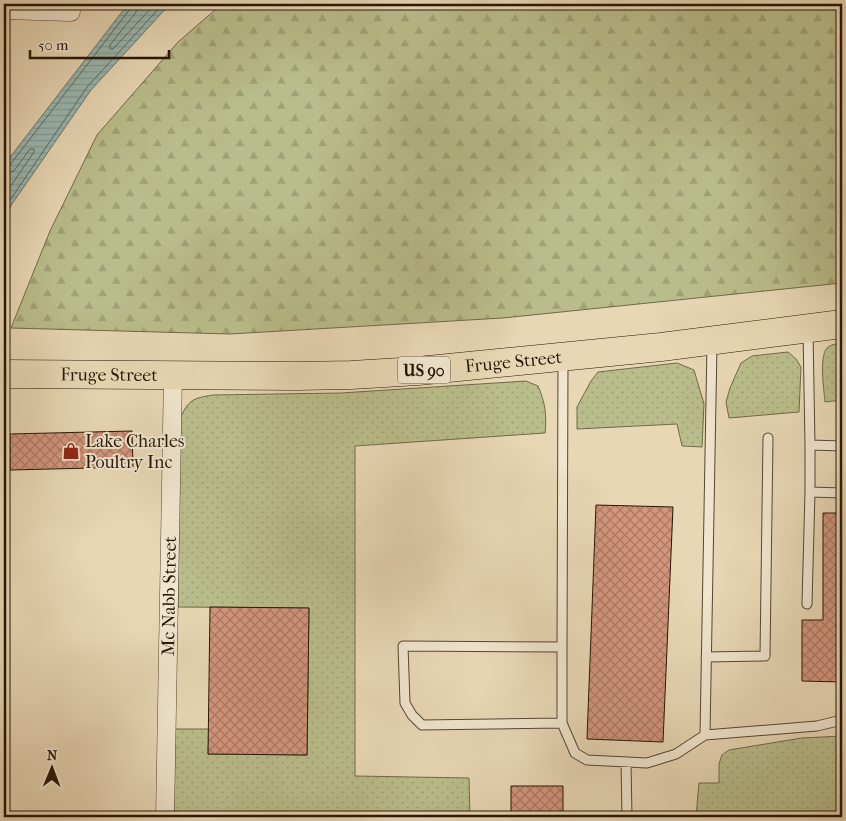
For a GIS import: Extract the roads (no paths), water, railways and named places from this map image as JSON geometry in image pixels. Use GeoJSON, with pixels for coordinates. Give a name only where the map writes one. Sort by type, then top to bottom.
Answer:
{"type":"FeatureCollection","features":[{"type":"Feature","properties":{"kind":"main road","name":"Fruge Street"},"geometry":{"type":"LineString","coordinates":[[4,374],[351,375],[661,347],[842,324]]}},
{"type":"Feature","properties":{"kind":"street"},"geometry":{"type":"LineString","coordinates":[[4,10],[71,12]]}},
{"type":"Feature","properties":{"kind":"street","name":"Mc Nabb Street"},"geometry":{"type":"LineString","coordinates":[[165,817],[173,375]]}},
{"type":"Feature","properties":{"kind":"lane"},"geometry":{"type":"LineString","coordinates":[[807,604],[810,492],[808,328]]}},
{"type":"Feature","properties":{"kind":"lane"},"geometry":{"type":"LineString","coordinates":[[705,735],[712,340]]}},
{"type":"Feature","properties":{"kind":"lane"},"geometry":{"type":"LineString","coordinates":[[563,357],[562,723],[575,753],[587,760],[647,762],[676,754],[705,735],[817,726],[842,720]]}},
{"type":"Feature","properties":{"kind":"lane"},"geometry":{"type":"LineString","coordinates":[[706,657],[765,656],[768,438]]}},
{"type":"Feature","properties":{"kind":"lane"},"geometry":{"type":"LineString","coordinates":[[810,445],[842,446]]}},
{"type":"Feature","properties":{"kind":"lane"},"geometry":{"type":"LineString","coordinates":[[810,492],[842,492]]}},
{"type":"Feature","properties":{"kind":"lane"},"geometry":{"type":"LineString","coordinates":[[562,647],[403,646],[405,703],[412,715],[422,725],[562,723]]}},
{"type":"Feature","properties":{"kind":"lane"},"geometry":{"type":"LineString","coordinates":[[626,762],[627,817]]}},
{"type":"Feature","properties":{"kind":"water"},"geometry":{"type":"Polygon","coordinates":[[[128,4],[170,4],[91,90],[12,204],[4,220],[4,165],[128,4]]]}},
{"type":"Feature","properties":{"kind":"place","name":"Lake Charles Poultry Inc"},"geometry":{"type":"Point","coordinates":[71,451]}}]}
